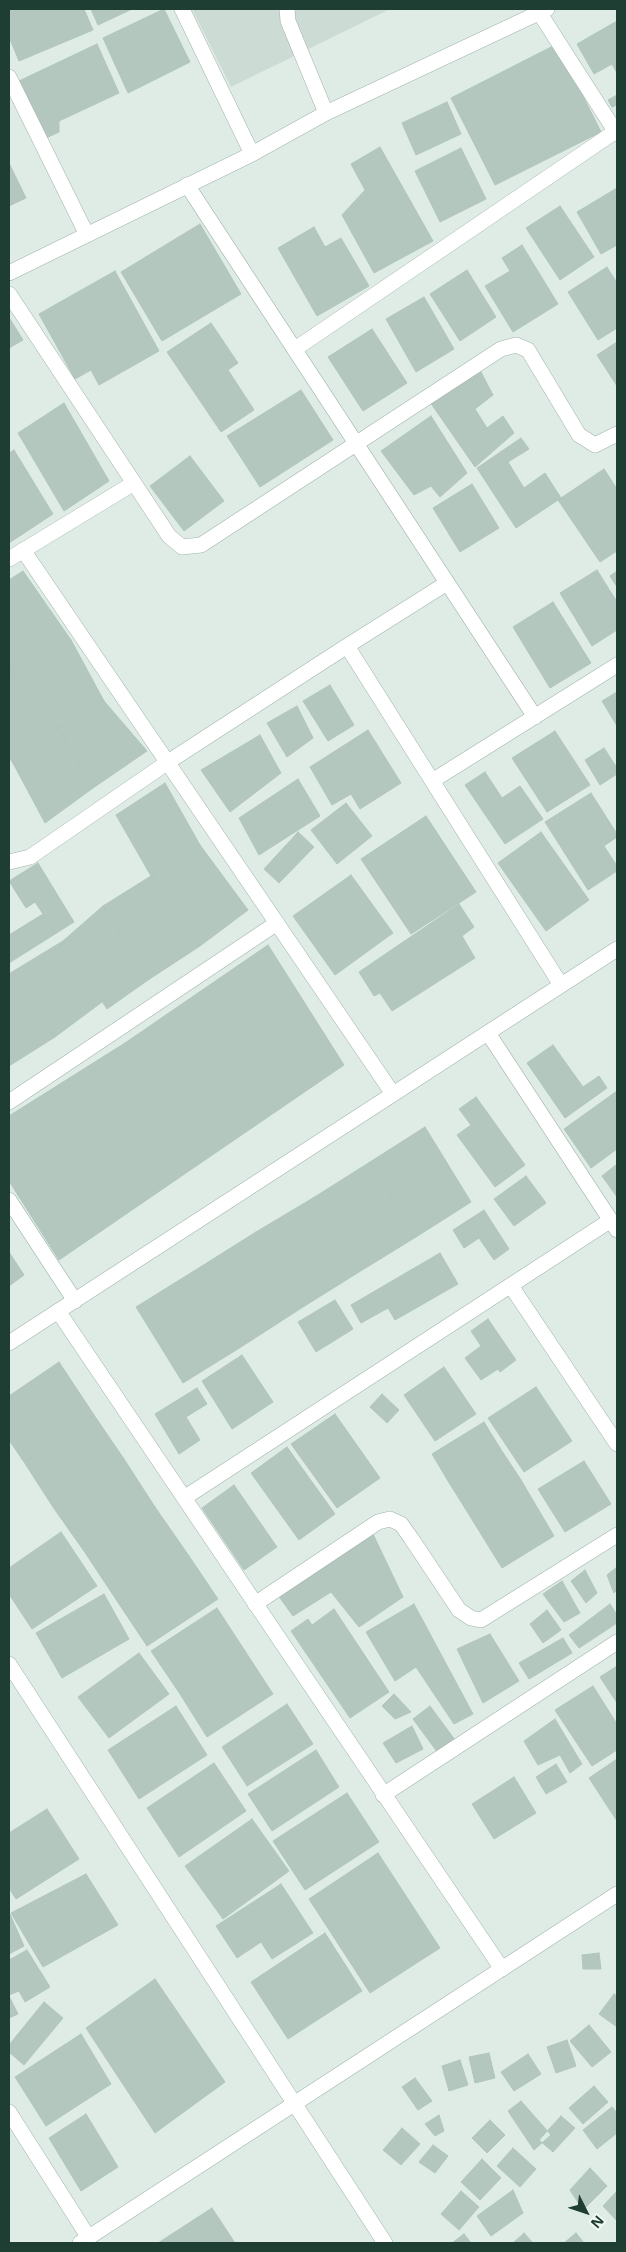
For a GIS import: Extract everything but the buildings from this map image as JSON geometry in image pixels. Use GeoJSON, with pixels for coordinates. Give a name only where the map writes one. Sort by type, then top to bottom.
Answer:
{"type":"FeatureCollection","features":[{"type":"Feature","properties":{"kind":"street"},"geometry":{"type":"LineString","coordinates":[[182,9],[252,154]]}},
{"type":"Feature","properties":{"kind":"street"},"geometry":{"type":"LineString","coordinates":[[287,9],[288,21],[326,113]]}},
{"type":"Feature","properties":{"kind":"street"},"geometry":{"type":"LineString","coordinates":[[9,273],[252,154],[326,113],[543,11],[616,133],[295,349]]}},
{"type":"Feature","properties":{"kind":"street"},"geometry":{"type":"LineString","coordinates":[[9,78],[87,235]]}},
{"type":"Feature","properties":{"kind":"street"},"geometry":{"type":"LineString","coordinates":[[187,185],[535,717]]}},
{"type":"Feature","properties":{"kind":"street"},"geometry":{"type":"LineString","coordinates":[[9,294],[169,536],[182,547],[200,545],[501,349],[516,345],[528,350],[579,435],[595,445],[617,434]]}},
{"type":"Feature","properties":{"kind":"street"},"geometry":{"type":"LineString","coordinates":[[9,559],[134,483]]}},
{"type":"Feature","properties":{"kind":"street"},"geometry":{"type":"LineString","coordinates":[[23,550],[393,1094]]}},
{"type":"Feature","properties":{"kind":"street"},"geometry":{"type":"LineString","coordinates":[[9,862],[30,858],[168,762],[447,583]]}},
{"type":"Feature","properties":{"kind":"street"},"geometry":{"type":"LineString","coordinates":[[347,646],[561,985]]}},
{"type":"Feature","properties":{"kind":"street"},"geometry":{"type":"LineString","coordinates":[[432,781],[617,665]]}},
{"type":"Feature","properties":{"kind":"street"},"geometry":{"type":"LineString","coordinates":[[9,1102],[277,923]]}},
{"type":"Feature","properties":{"kind":"street"},"geometry":{"type":"LineString","coordinates":[[9,1343],[617,949]]}},
{"type":"Feature","properties":{"kind":"street"},"geometry":{"type":"LineString","coordinates":[[184,1498],[511,1286],[614,1225],[488,1033]]}},
{"type":"Feature","properties":{"kind":"street"},"geometry":{"type":"LineString","coordinates":[[9,1200],[75,1301]]}},
{"type":"Feature","properties":{"kind":"street"},"geometry":{"type":"LineString","coordinates":[[511,1286],[617,1444]]}},
{"type":"Feature","properties":{"kind":"street"},"geometry":{"type":"LineString","coordinates":[[58,1311],[502,1969]]}},
{"type":"Feature","properties":{"kind":"street"},"geometry":{"type":"LineString","coordinates":[[255,1604],[378,1522],[390,1519],[401,1524],[459,1610],[471,1618],[481,1620],[617,1535]]}},
{"type":"Feature","properties":{"kind":"street"},"geometry":{"type":"LineString","coordinates":[[383,1795],[617,1642]]}},
{"type":"Feature","properties":{"kind":"street"},"geometry":{"type":"LineString","coordinates":[[9,1664],[385,2243]]}},
{"type":"Feature","properties":{"kind":"street"},"geometry":{"type":"LineString","coordinates":[[9,2112],[85,2241],[617,1894]]}},
{"type":"Feature","properties":{"kind":"shaded area"},"geometry":{"type":"Polygon","coordinates":[[[192,9],[390,9],[231,87],[192,9]]]}}]}
